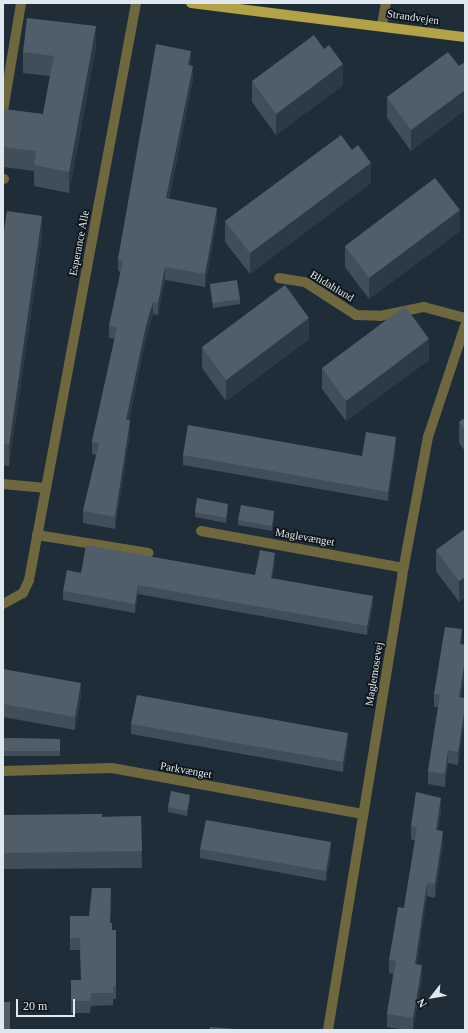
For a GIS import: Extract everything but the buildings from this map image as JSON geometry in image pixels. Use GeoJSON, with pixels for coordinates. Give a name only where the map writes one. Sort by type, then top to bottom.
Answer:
{"type":"FeatureCollection","features":[{"type":"Feature","properties":{"kind":"main road","name":"Strandvejen"},"geometry":{"type":"LineString","coordinates":[[191,3],[465,36]]}},
{"type":"Feature","properties":{"kind":"street"},"geometry":{"type":"LineString","coordinates":[[3,111],[21,3]]}},
{"type":"Feature","properties":{"kind":"street","name":"Esperance Alle"},"geometry":{"type":"LineString","coordinates":[[3,604],[23,593],[29,580],[136,3]]}},
{"type":"Feature","properties":{"kind":"street"},"geometry":{"type":"LineString","coordinates":[[382,25],[386,3]]}},
{"type":"Feature","properties":{"kind":"street","name":"Blidahlund"},"geometry":{"type":"LineString","coordinates":[[279,278],[305,282],[356,315],[380,316],[424,307],[465,318]]}},
{"type":"Feature","properties":{"kind":"street","name":"Maglemosevej"},"geometry":{"type":"LineString","coordinates":[[328,1030],[404,568],[428,437],[465,326]]}},
{"type":"Feature","properties":{"kind":"street"},"geometry":{"type":"LineString","coordinates":[[3,484],[46,488]]}},
{"type":"Feature","properties":{"kind":"street","name":"Maglevænget"},"geometry":{"type":"LineString","coordinates":[[201,530],[404,568]]}},
{"type":"Feature","properties":{"kind":"street"},"geometry":{"type":"LineString","coordinates":[[37,535],[149,553]]}},
{"type":"Feature","properties":{"kind":"street","name":"Parkvænget"},"geometry":{"type":"LineString","coordinates":[[3,771],[112,768],[363,814]]}}]}
